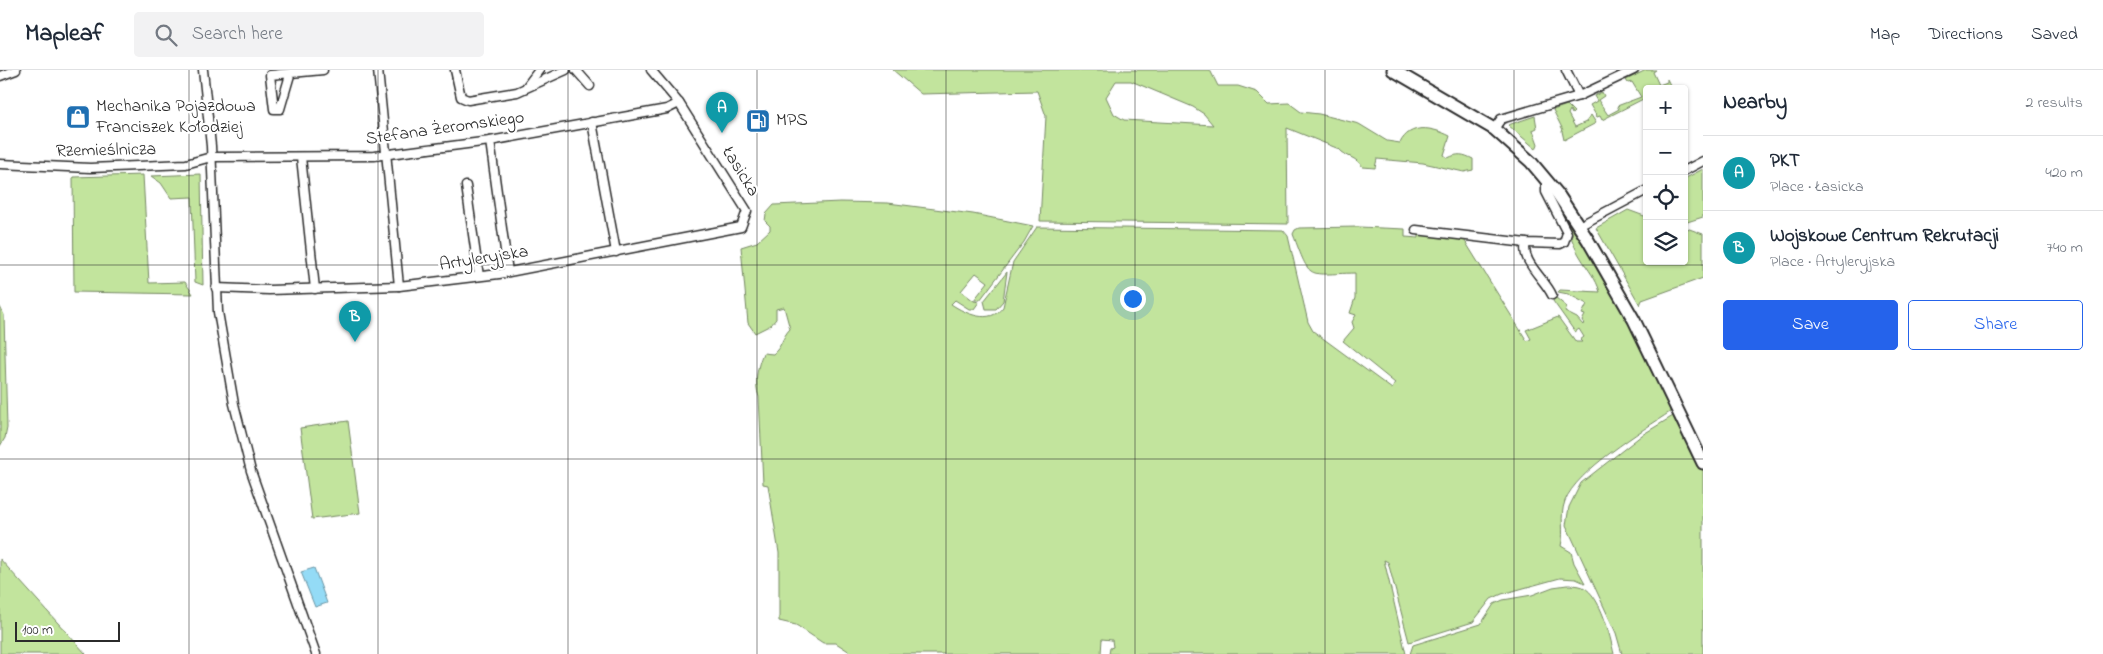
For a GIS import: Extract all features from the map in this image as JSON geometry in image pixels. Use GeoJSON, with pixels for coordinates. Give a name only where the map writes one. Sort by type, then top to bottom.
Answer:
{"type":"FeatureCollection","features":[{"type":"Feature","properties":{"kind":"street"},"geometry":{"type":"LineString","coordinates":[[0,76],[16,70]]}},
{"type":"Feature","properties":{"kind":"street"},"geometry":{"type":"LineString","coordinates":[[203,70],[211,157],[216,288],[220,327],[243,447],[268,524],[316,654]]}},
{"type":"Feature","properties":{"kind":"street"},"geometry":{"type":"LineString","coordinates":[[290,75],[285,99],[280,109],[274,109],[270,75],[290,75],[324,70]]}},
{"type":"Feature","properties":{"kind":"street"},"geometry":{"type":"LineString","coordinates":[[378,70],[399,286]]}},
{"type":"Feature","properties":{"kind":"street"},"geometry":{"type":"LineString","coordinates":[[456,70],[458,91],[461,97],[468,100],[517,92],[566,70]]}},
{"type":"Feature","properties":{"kind":"street"},"geometry":{"type":"LineString","coordinates":[[527,86],[540,70]]}},
{"type":"Feature","properties":{"kind":"street"},"geometry":{"type":"LineString","coordinates":[[576,70],[590,86]]}},
{"type":"Feature","properties":{"kind":"street","name":"Łasicka"},"geometry":{"type":"LineString","coordinates":[[651,70],[679,103],[747,211],[746,217]]}},
{"type":"Feature","properties":{"kind":"street"},"geometry":{"type":"LineString","coordinates":[[1393,70],[1494,129],[1531,162],[1546,180],[1579,226],[1645,340],[1703,463]]}},
{"type":"Feature","properties":{"kind":"street"},"geometry":{"type":"LineString","coordinates":[[1566,70],[1578,96]]}},
{"type":"Feature","properties":{"kind":"street"},"geometry":{"type":"LineString","coordinates":[[1494,129],[1501,119],[1578,96],[1634,70]]}},
{"type":"Feature","properties":{"kind":"street","name":"Stefana Żeromskiego"},"geometry":{"type":"LineString","coordinates":[[211,157],[301,157],[387,154],[490,141],[667,109],[679,103]]}},
{"type":"Feature","properties":{"kind":"street"},"geometry":{"type":"LineString","coordinates":[[592,122],[616,252]]}},
{"type":"Feature","properties":{"kind":"street"},"geometry":{"type":"LineString","coordinates":[[490,141],[508,272]]}},
{"type":"Feature","properties":{"kind":"street","name":"Rzemieślnicza"},"geometry":{"type":"LineString","coordinates":[[0,164],[90,168],[186,164],[211,157]]}},
{"type":"Feature","properties":{"kind":"street"},"geometry":{"type":"LineString","coordinates":[[301,157],[315,289]]}},
{"type":"Feature","properties":{"kind":"street"},"geometry":{"type":"LineString","coordinates":[[1688,169],[1703,161]]}},
{"type":"Feature","properties":{"kind":"street"},"geometry":{"type":"LineString","coordinates":[[1416,230],[1526,243],[1560,244],[1566,237],[1565,227],[1546,192],[1546,180]]}},
{"type":"Feature","properties":{"kind":"street"},"geometry":{"type":"LineString","coordinates":[[466,186],[479,276]]}},
{"type":"Feature","properties":{"kind":"street"},"geometry":{"type":"LineString","coordinates":[[1579,226],[1643,192]]}},
{"type":"Feature","properties":{"kind":"street","name":"Artyleryjska"},"geometry":{"type":"LineString","coordinates":[[216,288],[315,289],[399,286],[479,276],[734,230],[741,227],[746,217]]}},
{"type":"Feature","properties":{"kind":"street"},"geometry":{"type":"LineString","coordinates":[[1526,243],[1525,252],[1528,261],[1547,284],[1552,295]]}},
{"type":"Feature","properties":{"kind":"green space"},"geometry":{"type":"Polygon","coordinates":[[[893,70],[1210,70],[1218,86],[1238,86],[1257,92],[1269,104],[1289,103],[1301,112],[1319,114],[1359,124],[1387,141],[1400,143],[1404,137],[1415,130],[1436,130],[1450,136],[1444,155],[1448,158],[1460,155],[1473,159],[1473,170],[1464,172],[1423,163],[1377,159],[1375,168],[1363,167],[1339,149],[1287,128],[1288,224],[1040,221],[1046,116],[1037,91],[921,94],[893,70]],[[1116,81],[1106,97],[1114,114],[1124,120],[1213,125],[1204,114],[1193,107],[1131,81],[1116,81]]]}},
{"type":"Feature","properties":{"kind":"green space"},"geometry":{"type":"Polygon","coordinates":[[[1646,70],[1656,70],[1653,72],[1659,85],[1643,85],[1643,99],[1602,120],[1600,116],[1597,117],[1590,105],[1597,101],[1594,96],[1602,92],[1604,96],[1598,100],[1608,115],[1619,109],[1617,106],[1641,97],[1632,82],[1628,83],[1626,80],[1646,70]]]}},
{"type":"Feature","properties":{"kind":"green space"},"geometry":{"type":"Polygon","coordinates":[[[1667,79],[1670,85],[1659,85],[1667,82],[1667,79]]]}},
{"type":"Feature","properties":{"kind":"green space"},"geometry":{"type":"Polygon","coordinates":[[[1567,105],[1574,112],[1572,114],[1570,110],[1568,114],[1575,127],[1586,122],[1591,115],[1596,123],[1564,140],[1563,130],[1553,110],[1567,105]]]}},
{"type":"Feature","properties":{"kind":"green space"},"geometry":{"type":"Polygon","coordinates":[[[1535,116],[1537,128],[1533,130],[1538,144],[1536,149],[1508,125],[1535,116]]]}},
{"type":"Feature","properties":{"kind":"green space"},"geometry":{"type":"Polygon","coordinates":[[[1703,169],[1703,217],[1688,222],[1688,220],[1688,177],[1703,169]]]}},
{"type":"Feature","properties":{"kind":"green space"},"geometry":{"type":"Polygon","coordinates":[[[201,174],[203,285],[195,282],[192,197],[171,198],[161,183],[151,176],[201,174]]]}},
{"type":"Feature","properties":{"kind":"green space"},"geometry":{"type":"Polygon","coordinates":[[[143,175],[149,283],[185,282],[193,294],[74,292],[73,177],[143,175]]]}},
{"type":"Feature","properties":{"kind":"green space"},"geometry":{"type":"Polygon","coordinates":[[[840,202],[888,203],[973,214],[1033,226],[1024,242],[980,300],[974,300],[988,282],[976,273],[961,291],[974,301],[979,302],[974,309],[969,309],[955,300],[951,304],[971,314],[985,317],[992,316],[1003,307],[1013,262],[1037,227],[1283,230],[1288,236],[1308,322],[1313,331],[1392,389],[1395,383],[1343,341],[1354,328],[1352,322],[1356,315],[1350,313],[1355,298],[1355,273],[1319,274],[1312,272],[1303,260],[1293,234],[1295,230],[1299,228],[1359,227],[1405,229],[1405,237],[1419,238],[1419,232],[1463,238],[1527,341],[1531,339],[1526,330],[1558,317],[1576,342],[1582,342],[1580,340],[1584,337],[1579,329],[1575,332],[1553,301],[1555,297],[1567,307],[1565,312],[1577,318],[1583,325],[1584,322],[1582,321],[1585,315],[1582,314],[1587,304],[1568,294],[1558,292],[1560,290],[1600,292],[1573,242],[1567,225],[1573,223],[1624,311],[1670,407],[1670,412],[1596,464],[1582,477],[1565,501],[1562,513],[1561,546],[1571,552],[1574,563],[1585,583],[1576,579],[1560,578],[1502,594],[1491,599],[1473,622],[1409,642],[1388,562],[1384,560],[1406,654],[1109,654],[1110,648],[1113,647],[1112,640],[1102,639],[1101,654],[853,654],[836,643],[823,643],[796,625],[779,621],[779,553],[768,485],[763,484],[759,397],[756,381],[763,353],[773,354],[790,329],[784,307],[776,309],[776,319],[771,325],[755,333],[748,323],[741,247],[757,242],[770,230],[770,226],[765,221],[766,214],[774,205],[840,202]]]}},
{"type":"Feature","properties":{"kind":"green space"},"geometry":{"type":"Polygon","coordinates":[[[1628,210],[1643,216],[1643,265],[1688,265],[1688,228],[1703,234],[1703,278],[1642,300],[1640,305],[1596,228],[1628,210]]]}},
{"type":"Feature","properties":{"kind":"green space"},"geometry":{"type":"Polygon","coordinates":[[[1007,272],[1003,301],[996,309],[986,309],[984,301],[1007,272]]]}},
{"type":"Feature","properties":{"kind":"green space"},"geometry":{"type":"Polygon","coordinates":[[[0,307],[4,315],[7,428],[5,438],[0,446],[0,307]]]}},
{"type":"Feature","properties":{"kind":"green space"},"geometry":{"type":"Polygon","coordinates":[[[1673,416],[1679,422],[1703,470],[1703,654],[1622,654],[1616,633],[1566,525],[1569,507],[1581,483],[1642,435],[1673,416]]]}},
{"type":"Feature","properties":{"kind":"green space"},"geometry":{"type":"Polygon","coordinates":[[[348,421],[360,513],[312,519],[300,428],[348,421]]]}},
{"type":"Feature","properties":{"kind":"green space"},"geometry":{"type":"Polygon","coordinates":[[[0,559],[86,654],[0,654],[0,559]]]}},
{"type":"Feature","properties":{"kind":"green space"},"geometry":{"type":"Polygon","coordinates":[[[1567,585],[1583,587],[1595,599],[1604,617],[1614,654],[1410,654],[1413,645],[1481,624],[1494,604],[1503,600],[1532,595],[1553,587],[1567,585]]]}},
{"type":"Feature","properties":{"kind":"water"},"geometry":{"type":"Polygon","coordinates":[[[314,568],[327,603],[315,607],[301,572],[314,568]]]}},
{"type":"Feature","properties":{"kind":"place","name":"Mechanika Pojazdowa Franciszek Kołodziej"},"geometry":{"type":"Point","coordinates":[78,117]}},
{"type":"Feature","properties":{"kind":"place","name":"MPS"},"geometry":{"type":"Point","coordinates":[758,121]}},
{"type":"Feature","properties":{"kind":"place","name":"PKT"},"geometry":{"type":"Point","coordinates":[722,133]}},
{"type":"Feature","properties":{"kind":"place","name":"Wojskowe Centrum Rekrutacji"},"geometry":{"type":"Point","coordinates":[355,342]}}]}
